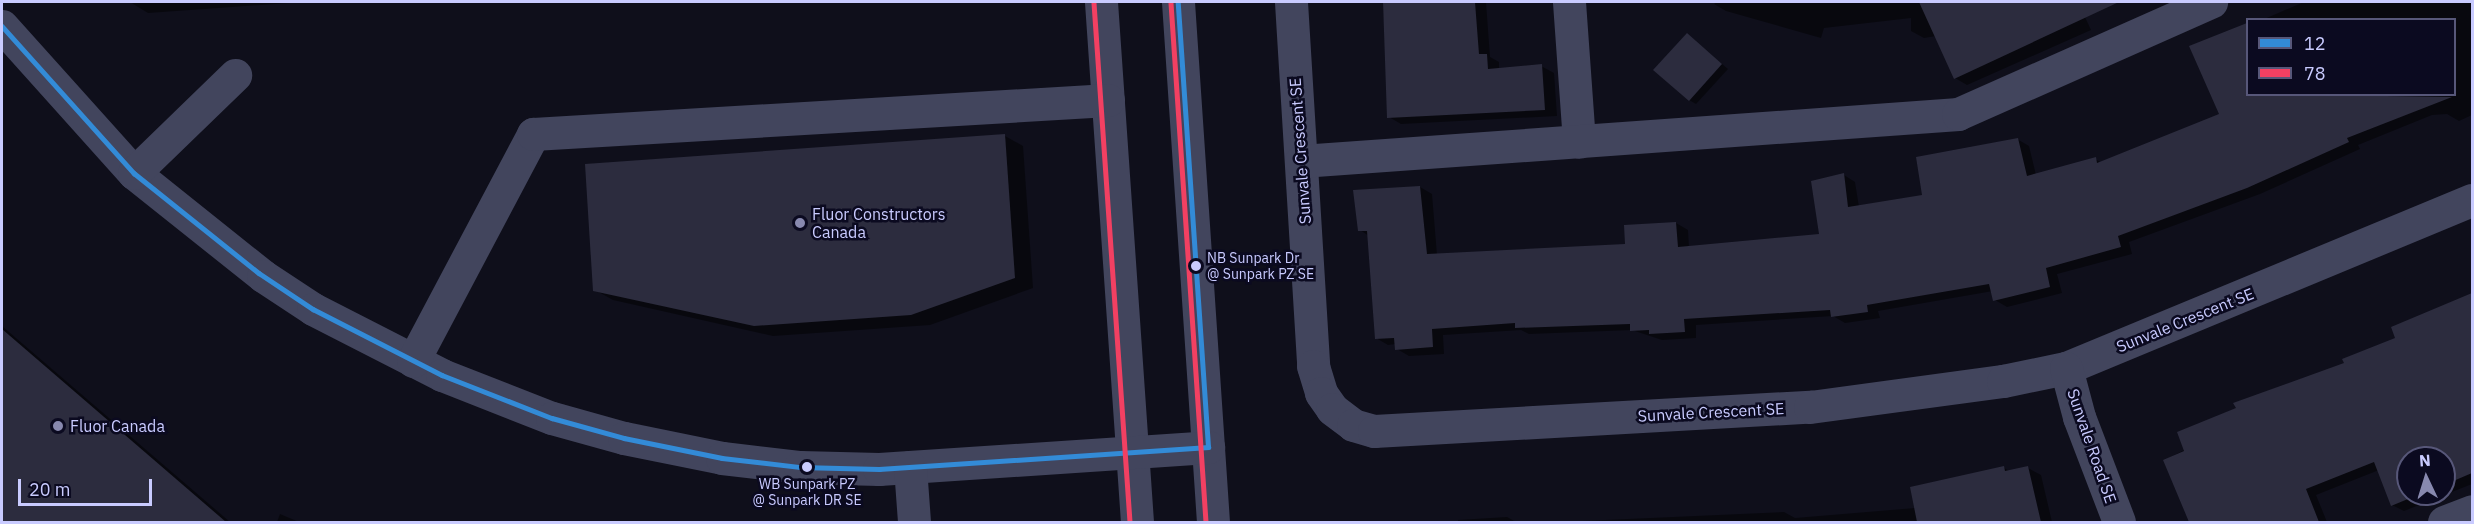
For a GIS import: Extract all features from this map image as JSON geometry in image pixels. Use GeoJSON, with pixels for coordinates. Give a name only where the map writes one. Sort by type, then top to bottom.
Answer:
{"type":"FeatureCollection","features":[{"type":"Feature","properties":{"kind":"street"},"geometry":{"type":"LineString","coordinates":[[1101,2],[1137,522]]}},
{"type":"Feature","properties":{"kind":"street"},"geometry":{"type":"LineString","coordinates":[[1178,2],[1214,522]]}},
{"type":"Feature","properties":{"kind":"street","name":"Sunvale Crescent SE"},"geometry":{"type":"LineString","coordinates":[[1291,2],[1313,366],[1321,393],[1332,409],[1353,425],[1374,431],[1810,407],[2003,381],[2066,368],[2472,200]]}},
{"type":"Feature","properties":{"kind":"street"},"geometry":{"type":"LineString","coordinates":[[1569,2],[1579,142]]}},
{"type":"Feature","properties":{"kind":"street"},"geometry":{"type":"LineString","coordinates":[[1301,161],[1958,114],[2211,2]]}},
{"type":"Feature","properties":{"kind":"street"},"geometry":{"type":"LineString","coordinates":[[2,26],[134,173],[263,276],[313,309],[413,361],[552,418],[624,438],[722,458],[800,467],[910,467],[1208,447]]}},
{"type":"Feature","properties":{"kind":"street"},"geometry":{"type":"LineString","coordinates":[[134,173],[235,75]]}},
{"type":"Feature","properties":{"kind":"street"},"geometry":{"type":"LineString","coordinates":[[413,361],[533,134],[1108,100]]}},
{"type":"Feature","properties":{"kind":"street","name":"Sunvale Road SE"},"geometry":{"type":"LineString","coordinates":[[2066,368],[2079,417],[2119,522]]}},
{"type":"Feature","properties":{"kind":"street"},"geometry":{"type":"LineString","coordinates":[[910,467],[914,522]]}},
{"type":"Feature","properties":{"kind":"street"},"geometry":{"type":"LineString","coordinates":[[2445,522],[2472,511]]}},
{"type":"Feature","properties":{"kind":"building"},"geometry":{"type":"Polygon","coordinates":[[[1383,2],[1475,2],[1479,54],[1487,54],[1488,69],[1542,64],[1545,110],[1387,118],[1383,2]]]}},
{"type":"Feature","properties":{"kind":"building"},"geometry":{"type":"Polygon","coordinates":[[[1919,2],[2119,2],[1954,79],[1919,2]]]}},
{"type":"Feature","properties":{"kind":"building"},"geometry":{"type":"Polygon","coordinates":[[[2246,23],[2246,96],[2452,97],[2347,138],[2349,142],[2247,188],[2118,236],[2121,247],[2046,268],[2050,287],[1993,301],[1989,284],[1867,305],[1868,312],[1831,317],[1830,310],[1684,319],[1685,332],[1649,334],[1649,330],[1630,331],[1630,324],[1515,328],[1515,323],[1432,329],[1433,347],[1395,350],[1394,338],[1375,339],[1367,231],[1358,231],[1353,190],[1420,186],[1427,254],[1625,244],[1624,225],[1676,222],[1678,247],[1819,234],[1811,181],[1844,173],[1848,207],[1922,195],[1916,157],[2018,138],[2027,176],[2096,157],[2097,163],[2219,114],[2189,46],[2246,23]]]}},
{"type":"Feature","properties":{"kind":"building"},"geometry":{"type":"Polygon","coordinates":[[[1687,33],[1722,64],[1689,101],[1653,70],[1687,33]]]}},
{"type":"Feature","properties":{"kind":"building","name":"Fluor Constructors Canada"},"geometry":{"type":"Polygon","coordinates":[[[1005,134],[1015,278],[911,315],[754,326],[593,291],[585,164],[1005,134]]]}},
{"type":"Feature","properties":{"kind":"building"},"geometry":{"type":"Polygon","coordinates":[[[2472,293],[2472,473],[2456,480],[2456,446],[2396,446],[2396,504],[2391,506],[2374,462],[2306,489],[2319,522],[2189,522],[2163,460],[2184,451],[2177,432],[2236,408],[2233,403],[2344,363],[2342,359],[2395,338],[2391,327],[2472,293]]]}},
{"type":"Feature","properties":{"kind":"building","name":"Fluor Canada"},"geometry":{"type":"Polygon","coordinates":[[[2,329],[226,522],[2,522],[2,329]]]}},
{"type":"Feature","properties":{"kind":"building"},"geometry":{"type":"Polygon","coordinates":[[[2004,466],[2005,471],[2028,466],[2041,522],[1917,522],[1910,487],[2004,466]]]}},
{"type":"Feature","properties":{"kind":"transit line","name":"12"},"geometry":{"type":"LineString","coordinates":[[2,26],[134,173],[259,273],[313,309],[442,375],[552,418],[624,438],[722,458],[800,467],[879,469],[1208,447],[1178,2]]}},
{"type":"Feature","properties":{"kind":"transit line","name":"78"},"geometry":{"type":"LineString","coordinates":[[1094,3],[1130,522]]}},
{"type":"Feature","properties":{"kind":"transit line","name":"78"},"geometry":{"type":"LineString","coordinates":[[1171,3],[1206,522]]}},
{"type":"Feature","properties":{"kind":"place","name":"Fluor Constructors Canada"},"geometry":{"type":"Point","coordinates":[800,223]}},
{"type":"Feature","properties":{"kind":"place","name":"NB Sunpark Dr @ Sunpark PZ SE"},"geometry":{"type":"Point","coordinates":[1196,266]}},
{"type":"Feature","properties":{"kind":"place","name":"Fluor Canada"},"geometry":{"type":"Point","coordinates":[58,426]}},
{"type":"Feature","properties":{"kind":"place","name":"WB Sunpark PZ @ Sunpark DR SE"},"geometry":{"type":"Point","coordinates":[807,467]}}]}
